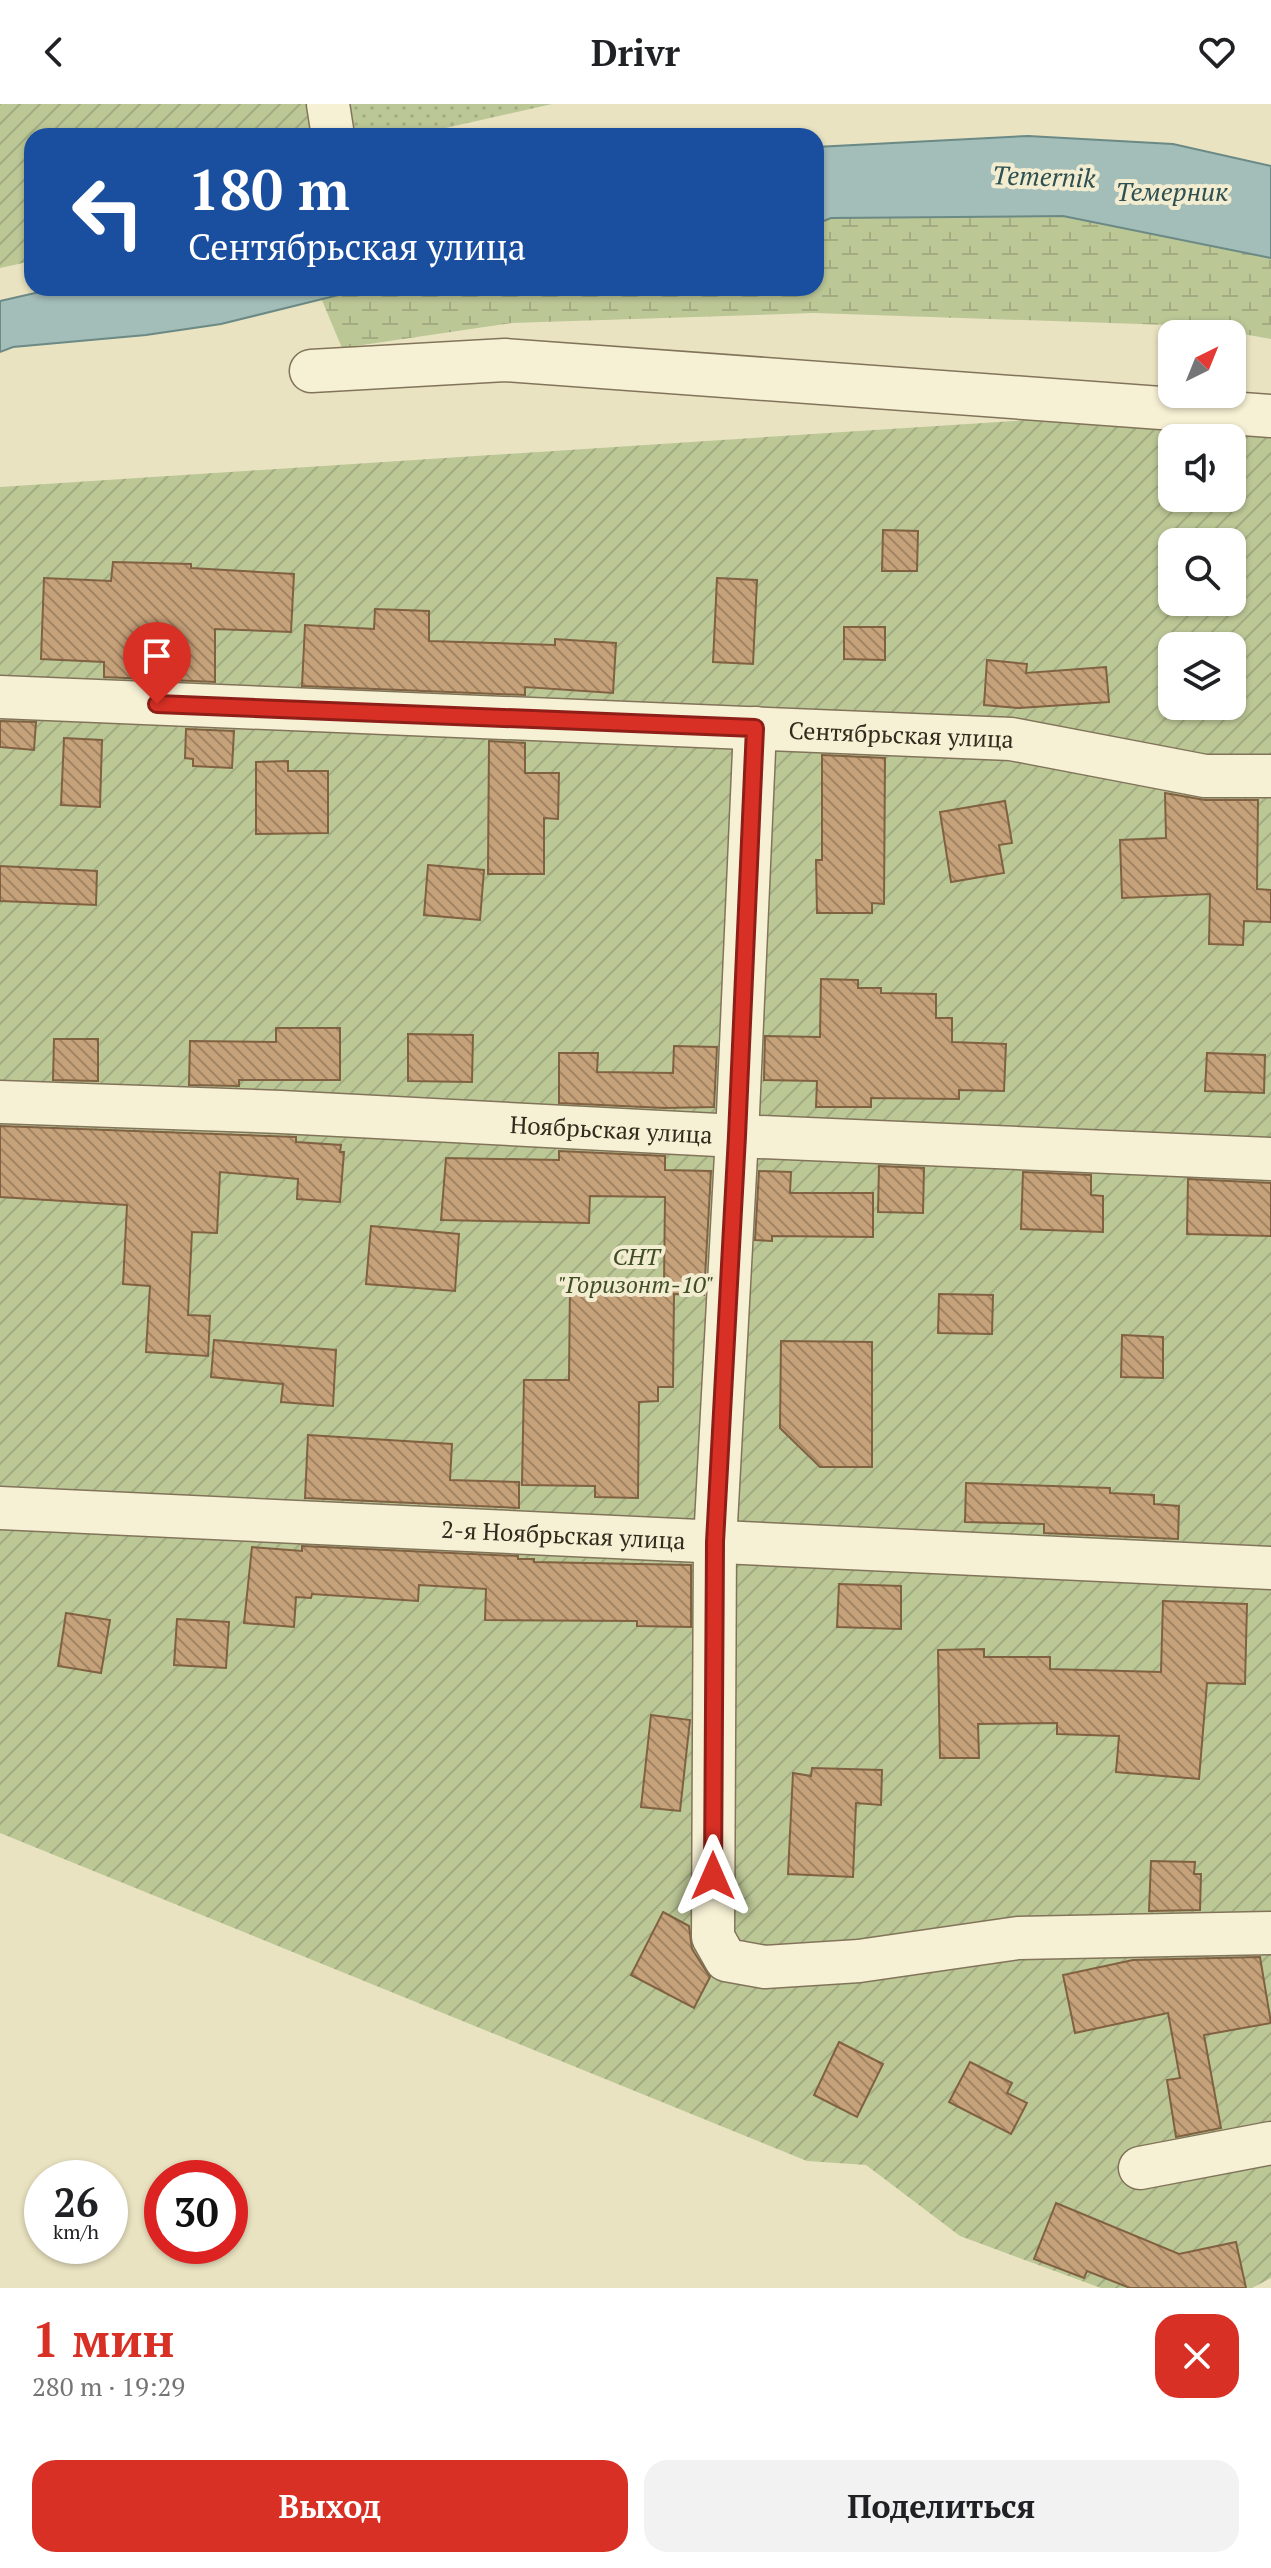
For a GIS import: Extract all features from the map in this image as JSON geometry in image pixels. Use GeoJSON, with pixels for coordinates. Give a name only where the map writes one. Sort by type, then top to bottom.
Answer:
{"type":"FeatureCollection","features":[{"type":"Feature","properties":{"kind":"street"},"geometry":{"type":"LineString","coordinates":[[328,104],[332,128]]}},
{"type":"Feature","properties":{"kind":"street"},"geometry":{"type":"LineString","coordinates":[[311,371],[505,360],[1271,416]]}},
{"type":"Feature","properties":{"kind":"street","name":"Сентябрьская улица"},"geometry":{"type":"LineString","coordinates":[[0,697],[1011,739],[1205,776],[1271,776]]}},
{"type":"Feature","properties":{"kind":"street"},"geometry":{"type":"LineString","coordinates":[[755,728],[715,1542],[713,1937],[726,1960],[765,1967],[859,1961],[1018,1938],[1271,1933]]}},
{"type":"Feature","properties":{"kind":"street","name":"Ноябрьская улица"},"geometry":{"type":"LineString","coordinates":[[0,1102],[281,1112],[1271,1159]]}},
{"type":"Feature","properties":{"kind":"street","name":"2-я Ноябрьская улица"},"geometry":{"type":"LineString","coordinates":[[0,1508],[1271,1568]]}},
{"type":"Feature","properties":{"kind":"street"},"geometry":{"type":"LineString","coordinates":[[1140,2168],[1271,2143]]}},
{"type":"Feature","properties":{"kind":"green space"},"geometry":{"type":"Polygon","coordinates":[[[0,104],[340,104],[333,128],[24,128],[24,263],[0,268],[0,104]]]}},
{"type":"Feature","properties":{"kind":"green space"},"geometry":{"type":"Polygon","coordinates":[[[340,104],[552,104],[446,128],[333,128],[340,104]]]}},
{"type":"Feature","properties":{"kind":"green space"},"geometry":{"type":"Polygon","coordinates":[[[1063,216],[1271,258],[1271,339],[1246,335],[1246,320],[1158,320],[1158,325],[814,313],[512,323],[342,348],[321,298],[824,296],[824,221],[831,218],[1063,216]]]}},
{"type":"Feature","properties":{"kind":"green space","name":"СНТ \"Горизонт-10\""},"geometry":{"type":"Polygon","coordinates":[[[1074,417],[1158,424],[1158,512],[1246,512],[1246,432],[1271,434],[1271,2278],[1252,2288],[1101,2288],[960,2236],[866,2165],[807,2161],[0,1833],[0,487],[1074,417]]]}},
{"type":"Feature","properties":{"kind":"water","name":"Темерник"},"geometry":{"type":"Polygon","coordinates":[[[1028,136],[1173,144],[1271,166],[1271,258],[1063,216],[831,218],[824,221],[824,147],[1028,136]]]}},
{"type":"Feature","properties":{"kind":"water"},"geometry":{"type":"Polygon","coordinates":[[[24,296],[335,296],[221,324],[146,335],[13,347],[0,352],[0,301],[24,296]]]}},
{"type":"Feature","properties":{"kind":"building"},"geometry":{"type":"Polygon","coordinates":[[[883,530],[918,531],[917,571],[882,571],[883,530]]]}},
{"type":"Feature","properties":{"kind":"building"},"geometry":{"type":"Polygon","coordinates":[[[113,562],[191,564],[191,568],[294,574],[291,632],[215,629],[215,682],[104,677],[104,662],[41,659],[44,578],[111,581],[113,562]]]}},
{"type":"Feature","properties":{"kind":"building"},"geometry":{"type":"Polygon","coordinates":[[[717,578],[757,580],[753,664],[713,662],[717,578]]]}},
{"type":"Feature","properties":{"kind":"building"},"geometry":{"type":"Polygon","coordinates":[[[375,609],[429,611],[429,641],[555,645],[555,639],[616,643],[613,693],[525,687],[525,695],[302,686],[305,625],[374,629],[375,609]]]}},
{"type":"Feature","properties":{"kind":"building"},"geometry":{"type":"Polygon","coordinates":[[[844,627],[885,627],[885,660],[844,659],[844,627]]]}},
{"type":"Feature","properties":{"kind":"building"},"geometry":{"type":"Polygon","coordinates":[[[987,660],[1027,664],[1026,673],[1106,667],[1109,702],[1019,708],[984,705],[987,660]]]}},
{"type":"Feature","properties":{"kind":"building"},"geometry":{"type":"Polygon","coordinates":[[[0,721],[36,722],[34,750],[0,747],[0,721]]]}},
{"type":"Feature","properties":{"kind":"building"},"geometry":{"type":"Polygon","coordinates":[[[186,729],[234,731],[232,768],[193,766],[193,759],[185,758],[186,729]]]}},
{"type":"Feature","properties":{"kind":"building"},"geometry":{"type":"Polygon","coordinates":[[[64,738],[102,740],[100,807],[61,805],[64,738]]]}},
{"type":"Feature","properties":{"kind":"building"},"geometry":{"type":"Polygon","coordinates":[[[489,741],[525,743],[525,773],[559,773],[558,819],[544,818],[544,874],[488,874],[489,741]]]}},
{"type":"Feature","properties":{"kind":"building"},"geometry":{"type":"Polygon","coordinates":[[[822,755],[885,758],[884,904],[872,903],[872,913],[817,913],[816,860],[822,860],[822,755]]]}},
{"type":"Feature","properties":{"kind":"building"},"geometry":{"type":"Polygon","coordinates":[[[288,761],[288,771],[328,771],[328,833],[256,834],[256,762],[288,761]]]}},
{"type":"Feature","properties":{"kind":"building"},"geometry":{"type":"Polygon","coordinates":[[[1165,793],[1205,800],[1258,800],[1257,889],[1271,890],[1271,922],[1244,921],[1243,945],[1209,944],[1210,894],[1122,898],[1120,840],[1166,838],[1165,793]]]}},
{"type":"Feature","properties":{"kind":"building"},"geometry":{"type":"Polygon","coordinates":[[[1005,801],[1012,843],[999,845],[1004,873],[951,882],[940,812],[1005,801]]]}},
{"type":"Feature","properties":{"kind":"building"},"geometry":{"type":"Polygon","coordinates":[[[428,865],[484,870],[480,920],[424,915],[428,865]]]}},
{"type":"Feature","properties":{"kind":"building"},"geometry":{"type":"Polygon","coordinates":[[[0,866],[97,871],[96,905],[0,901],[0,866]]]}},
{"type":"Feature","properties":{"kind":"building"},"geometry":{"type":"Polygon","coordinates":[[[821,979],[858,980],[858,988],[881,988],[881,993],[936,994],[936,1018],[952,1018],[952,1042],[1006,1044],[1004,1091],[959,1090],[959,1099],[871,1098],[871,1107],[816,1107],[817,1081],[764,1080],[765,1036],[820,1037],[821,979]]]}},
{"type":"Feature","properties":{"kind":"building"},"geometry":{"type":"Polygon","coordinates":[[[276,1028],[340,1028],[340,1080],[239,1080],[239,1086],[189,1085],[190,1041],[276,1042],[276,1028]]]}},
{"type":"Feature","properties":{"kind":"building"},"geometry":{"type":"Polygon","coordinates":[[[408,1034],[473,1035],[472,1082],[408,1081],[408,1034]]]}},
{"type":"Feature","properties":{"kind":"building"},"geometry":{"type":"Polygon","coordinates":[[[54,1039],[98,1039],[98,1081],[53,1080],[54,1039]]]}},
{"type":"Feature","properties":{"kind":"building"},"geometry":{"type":"Polygon","coordinates":[[[674,1046],[717,1047],[714,1107],[559,1103],[559,1053],[598,1053],[597,1072],[673,1073],[674,1046]]]}},
{"type":"Feature","properties":{"kind":"building"},"geometry":{"type":"Polygon","coordinates":[[[1207,1053],[1265,1055],[1264,1093],[1205,1091],[1207,1053]]]}},
{"type":"Feature","properties":{"kind":"building"},"geometry":{"type":"Polygon","coordinates":[[[0,1126],[296,1137],[296,1142],[341,1145],[340,1152],[344,1152],[340,1202],[297,1199],[298,1179],[220,1172],[217,1233],[192,1232],[188,1315],[210,1316],[208,1356],[146,1352],[150,1286],[123,1284],[127,1205],[0,1197],[0,1126]]]}},
{"type":"Feature","properties":{"kind":"building"},"geometry":{"type":"Polygon","coordinates":[[[559,1151],[665,1156],[665,1170],[711,1171],[704,1295],[674,1294],[673,1387],[658,1387],[658,1401],[639,1402],[638,1498],[595,1497],[595,1486],[522,1485],[524,1380],[569,1380],[570,1284],[664,1284],[665,1197],[590,1196],[589,1223],[441,1220],[446,1158],[559,1160],[559,1151]]]}},
{"type":"Feature","properties":{"kind":"building"},"geometry":{"type":"Polygon","coordinates":[[[879,1166],[924,1168],[923,1213],[878,1212],[879,1166]]]}},
{"type":"Feature","properties":{"kind":"building"},"geometry":{"type":"Polygon","coordinates":[[[759,1171],[791,1172],[790,1193],[873,1193],[873,1237],[772,1236],[772,1241],[755,1240],[759,1171]]]}},
{"type":"Feature","properties":{"kind":"building"},"geometry":{"type":"Polygon","coordinates":[[[1023,1172],[1091,1175],[1091,1195],[1103,1196],[1103,1232],[1021,1229],[1023,1172]]]}},
{"type":"Feature","properties":{"kind":"building"},"geometry":{"type":"Polygon","coordinates":[[[1188,1179],[1271,1183],[1271,1236],[1187,1234],[1188,1179]]]}},
{"type":"Feature","properties":{"kind":"building"},"geometry":{"type":"Polygon","coordinates":[[[371,1226],[459,1234],[455,1291],[366,1284],[371,1226]]]}},
{"type":"Feature","properties":{"kind":"building"},"geometry":{"type":"Polygon","coordinates":[[[939,1294],[993,1295],[992,1334],[938,1333],[939,1294]]]}},
{"type":"Feature","properties":{"kind":"building"},"geometry":{"type":"Polygon","coordinates":[[[1122,1335],[1163,1337],[1163,1378],[1121,1377],[1122,1335]]]}},
{"type":"Feature","properties":{"kind":"building"},"geometry":{"type":"Polygon","coordinates":[[[214,1340],[336,1350],[333,1406],[281,1402],[283,1384],[211,1377],[214,1340]]]}},
{"type":"Feature","properties":{"kind":"building"},"geometry":{"type":"Polygon","coordinates":[[[781,1341],[872,1342],[872,1467],[820,1467],[780,1428],[781,1341]]]}},
{"type":"Feature","properties":{"kind":"building"},"geometry":{"type":"Polygon","coordinates":[[[308,1435],[452,1444],[450,1480],[519,1482],[519,1508],[305,1498],[308,1435]]]}},
{"type":"Feature","properties":{"kind":"building"},"geometry":{"type":"Polygon","coordinates":[[[966,1483],[1110,1488],[1110,1493],[1154,1495],[1154,1504],[1179,1506],[1178,1539],[1044,1533],[1044,1524],[965,1522],[966,1483]]]}},
{"type":"Feature","properties":{"kind":"building"},"geometry":{"type":"Polygon","coordinates":[[[302,1546],[518,1556],[518,1559],[534,1559],[534,1562],[691,1565],[691,1627],[637,1626],[637,1621],[485,1620],[486,1589],[419,1585],[418,1601],[312,1594],[311,1598],[296,1597],[294,1627],[244,1623],[252,1547],[302,1551],[302,1546]]]}},
{"type":"Feature","properties":{"kind":"building"},"geometry":{"type":"Polygon","coordinates":[[[839,1584],[901,1586],[901,1629],[837,1627],[839,1584]]]}},
{"type":"Feature","properties":{"kind":"building"},"geometry":{"type":"Polygon","coordinates":[[[1163,1601],[1247,1604],[1245,1684],[1207,1683],[1199,1779],[1116,1772],[1119,1736],[1057,1734],[1057,1723],[978,1724],[979,1758],[940,1758],[938,1650],[984,1649],[984,1657],[1050,1657],[1050,1669],[1161,1672],[1163,1601]]]}},
{"type":"Feature","properties":{"kind":"building"},"geometry":{"type":"Polygon","coordinates":[[[66,1613],[110,1620],[101,1673],[58,1666],[66,1613]]]}},
{"type":"Feature","properties":{"kind":"building"},"geometry":{"type":"Polygon","coordinates":[[[177,1619],[229,1622],[226,1668],[174,1665],[177,1619]]]}},
{"type":"Feature","properties":{"kind":"building"},"geometry":{"type":"Polygon","coordinates":[[[651,1715],[690,1720],[680,1811],[641,1807],[651,1715]]]}},
{"type":"Feature","properties":{"kind":"building"},"geometry":{"type":"Polygon","coordinates":[[[812,1768],[882,1770],[881,1805],[856,1803],[853,1877],[788,1874],[793,1773],[811,1776],[812,1768]]]}},
{"type":"Feature","properties":{"kind":"building"},"geometry":{"type":"Polygon","coordinates":[[[1151,1861],[1195,1862],[1194,1874],[1201,1874],[1200,1910],[1149,1911],[1151,1861]]]}},
{"type":"Feature","properties":{"kind":"building"},"geometry":{"type":"Polygon","coordinates":[[[663,1912],[689,1926],[692,1949],[710,1977],[694,2008],[631,1975],[663,1912]]]}},
{"type":"Feature","properties":{"kind":"building"},"geometry":{"type":"Polygon","coordinates":[[[1260,1957],[1271,2023],[1204,2035],[1221,2128],[1176,2137],[1167,2080],[1180,2078],[1168,2013],[1075,2033],[1063,1975],[1133,1960],[1260,1957]]]}},
{"type":"Feature","properties":{"kind":"building"},"geometry":{"type":"Polygon","coordinates":[[[839,2042],[883,2064],[857,2117],[814,2095],[839,2042]]]}},
{"type":"Feature","properties":{"kind":"building"},"geometry":{"type":"Polygon","coordinates":[[[970,2062],[1012,2083],[1007,2093],[1027,2103],[1011,2134],[949,2102],[970,2062]]]}},
{"type":"Feature","properties":{"kind":"building"},"geometry":{"type":"Polygon","coordinates":[[[1056,2203],[1179,2254],[1236,2242],[1246,2288],[1130,2288],[1087,2271],[1084,2278],[1034,2259],[1056,2203]]]}},
{"type":"Feature","properties":{"kind":"route"},"geometry":{"type":"LineString","coordinates":[[157,704],[755,728],[715,1542],[713,1876]]}},
{"type":"Feature","properties":{"kind":"water label","name":"Temernik"},"geometry":{"type":"Point","coordinates":[1044,176]}}]}
